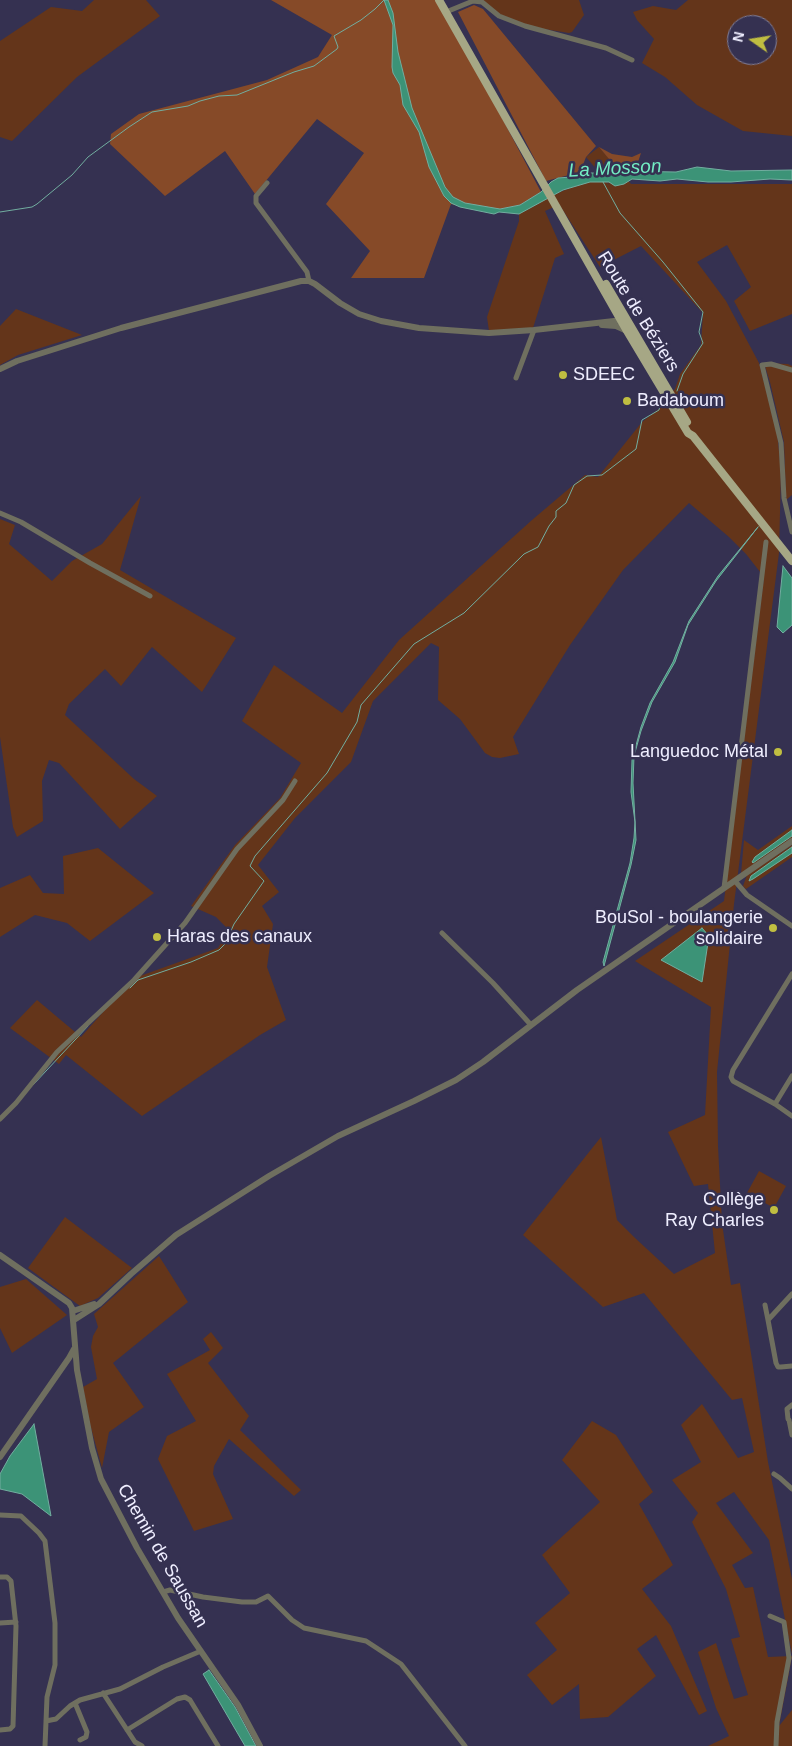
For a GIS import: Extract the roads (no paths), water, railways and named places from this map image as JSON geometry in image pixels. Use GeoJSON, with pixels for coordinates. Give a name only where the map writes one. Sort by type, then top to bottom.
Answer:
{"type":"FeatureCollection","features":[{"type":"Feature","properties":{"kind":"main road"},"geometry":{"type":"LineString","coordinates":[[439,0],[446,12]]}},
{"type":"Feature","properties":{"kind":"main road","name":"Route de Béziers"},"geometry":{"type":"LineString","coordinates":[[446,12],[627,331],[688,433],[693,436]]}},
{"type":"Feature","properties":{"kind":"main road","name":"Route de Béziers"},"geometry":{"type":"LineString","coordinates":[[581,249],[596,268],[622,322],[693,431],[693,436]]}},
{"type":"Feature","properties":{"kind":"main road"},"geometry":{"type":"LineString","coordinates":[[693,436],[792,561]]}},
{"type":"Feature","properties":{"kind":"street"},"geometry":{"type":"LineString","coordinates":[[446,12],[474,2],[482,2],[500,16],[525,26],[606,48],[632,60]]}},
{"type":"Feature","properties":{"kind":"street"},"geometry":{"type":"LineString","coordinates":[[268,183],[256,196],[256,203],[308,272],[309,281]]}},
{"type":"Feature","properties":{"kind":"street"},"geometry":{"type":"LineString","coordinates":[[0,369],[17,361],[121,328],[282,285],[309,281],[359,314],[399,325],[448,331],[489,333],[594,324],[614,320],[622,322]]}},
{"type":"Feature","properties":{"kind":"street"},"geometry":{"type":"LineString","coordinates":[[594,324],[609,319],[611,315],[612,312],[607,295]]}},
{"type":"Feature","properties":{"kind":"street"},"geometry":{"type":"LineString","coordinates":[[516,378],[534,330]]}},
{"type":"Feature","properties":{"kind":"street"},"geometry":{"type":"LineString","coordinates":[[792,370],[771,364],[762,365],[781,443],[784,498],[792,532]]}},
{"type":"Feature","properties":{"kind":"street"},"geometry":{"type":"LineString","coordinates":[[0,514],[21,522],[150,596]]}},
{"type":"Feature","properties":{"kind":"street"},"geometry":{"type":"LineString","coordinates":[[724,888],[766,542]]}},
{"type":"Feature","properties":{"kind":"street"},"geometry":{"type":"LineString","coordinates":[[0,1119],[16,1103],[57,1052],[134,980],[185,923],[237,849],[283,800],[295,781]]}},
{"type":"Feature","properties":{"kind":"street"},"geometry":{"type":"LineString","coordinates":[[74,1320],[98,1304],[184,1230],[269,1176],[338,1136],[456,1080],[600,974],[792,841]]}},
{"type":"Feature","properties":{"kind":"street"},"geometry":{"type":"LineString","coordinates":[[735,880],[747,896],[792,926]]}},
{"type":"Feature","properties":{"kind":"street"},"geometry":{"type":"LineString","coordinates":[[442,933],[493,982],[531,1025]]}},
{"type":"Feature","properties":{"kind":"street"},"geometry":{"type":"LineString","coordinates":[[792,974],[730,1077],[733,1081],[792,1111]]}},
{"type":"Feature","properties":{"kind":"street"},"geometry":{"type":"LineString","coordinates":[[777,1105],[792,1076]]}},
{"type":"Feature","properties":{"kind":"street"},"geometry":{"type":"LineString","coordinates":[[777,1105],[792,1116]]}},
{"type":"Feature","properties":{"kind":"street"},"geometry":{"type":"LineString","coordinates":[[0,1256],[69,1303],[73,1311],[94,1304],[110,1293]]}},
{"type":"Feature","properties":{"kind":"street"},"geometry":{"type":"LineString","coordinates":[[768,1320],[792,1294]]}},
{"type":"Feature","properties":{"kind":"street"},"geometry":{"type":"LineString","coordinates":[[765,1305],[776,1363],[778,1367],[792,1366]]}},
{"type":"Feature","properties":{"kind":"street","name":"Chemin de Saussan"},"geometry":{"type":"LineString","coordinates":[[73,1311],[72,1352],[77,1365],[92,1448],[101,1479],[129,1533],[178,1618],[238,1705],[260,1746]]}},
{"type":"Feature","properties":{"kind":"street"},"geometry":{"type":"LineString","coordinates":[[72,1352],[77,1365]]}},
{"type":"Feature","properties":{"kind":"street"},"geometry":{"type":"LineString","coordinates":[[0,1457],[72,1352]]}},
{"type":"Feature","properties":{"kind":"street"},"geometry":{"type":"LineString","coordinates":[[790,1406],[787,1412],[792,1435]]}},
{"type":"Feature","properties":{"kind":"street"},"geometry":{"type":"LineString","coordinates":[[774,1474],[792,1489]]}},
{"type":"Feature","properties":{"kind":"street"},"geometry":{"type":"LineString","coordinates":[[0,1516],[21,1516],[45,1541],[53,1600],[55,1665],[47,1698],[45,1746]]}},
{"type":"Feature","properties":{"kind":"street"},"geometry":{"type":"LineString","coordinates":[[0,1577],[7,1577],[11,1581],[16,1622],[13,1726],[10,1730],[0,1730]]}},
{"type":"Feature","properties":{"kind":"street"},"geometry":{"type":"LineString","coordinates":[[163,1592],[170,1590],[242,1602],[256,1602],[268,1596],[292,1620],[304,1628],[366,1641],[401,1664],[465,1746]]}},
{"type":"Feature","properties":{"kind":"street"},"geometry":{"type":"LineString","coordinates":[[770,1616],[784,1622],[789,1658],[777,1722],[776,1746]]}},
{"type":"Feature","properties":{"kind":"street"},"geometry":{"type":"LineString","coordinates":[[0,1623],[16,1622]]}},
{"type":"Feature","properties":{"kind":"street"},"geometry":{"type":"LineString","coordinates":[[46,1721],[56,1719],[75,1703],[132,1684],[163,1667],[201,1651]]}},
{"type":"Feature","properties":{"kind":"street"},"geometry":{"type":"LineString","coordinates":[[103,1693],[135,1742],[142,1746]]}},
{"type":"Feature","properties":{"kind":"street"},"geometry":{"type":"LineString","coordinates":[[127,1730],[185,1696],[190,1700],[218,1746]]}},
{"type":"Feature","properties":{"kind":"street"},"geometry":{"type":"LineString","coordinates":[[75,1703],[87,1732],[86,1737],[80,1740]]}},
{"type":"Feature","properties":{"kind":"waterway"},"geometry":{"type":"LineString","coordinates":[[0,212],[32,207],[37,204],[72,175],[88,157],[152,112],[188,106],[219,96],[237,95],[314,66],[337,49],[334,36],[361,20],[384,0]]}},
{"type":"Feature","properties":{"kind":"waterway","name":"La Mosson"},"geometry":{"type":"LineString","coordinates":[[603,182],[620,213],[703,312],[699,332],[703,343],[683,374],[677,391]]}},
{"type":"Feature","properties":{"kind":"waterway"},"geometry":{"type":"LineString","coordinates":[[130,988],[138,980],[191,962],[219,950],[225,944],[234,924],[264,881],[250,866],[255,856],[327,773],[357,722],[361,705],[414,644],[464,613],[524,554],[538,547],[556,517],[556,511],[566,503],[574,485],[587,476],[602,475],[636,449],[642,420],[659,410],[661,401]]}},
{"type":"Feature","properties":{"kind":"waterway"},"geometry":{"type":"LineString","coordinates":[[33,1085],[88,1026]]}},
{"type":"Feature","properties":{"kind":"place","name":"SDEEC"},"geometry":{"type":"Point","coordinates":[563,375]}},
{"type":"Feature","properties":{"kind":"place","name":"Badaboum"},"geometry":{"type":"Point","coordinates":[627,401]}},
{"type":"Feature","properties":{"kind":"place","name":"Languedoc Métal"},"geometry":{"type":"Point","coordinates":[778,752]}},
{"type":"Feature","properties":{"kind":"place","name":"BouSol - boulangerie solidaire"},"geometry":{"type":"Point","coordinates":[773,928]}},
{"type":"Feature","properties":{"kind":"place","name":"Haras des canaux"},"geometry":{"type":"Point","coordinates":[157,937]}},
{"type":"Feature","properties":{"kind":"place","name":"Collège Ray Charles"},"geometry":{"type":"Point","coordinates":[774,1210]}}]}
